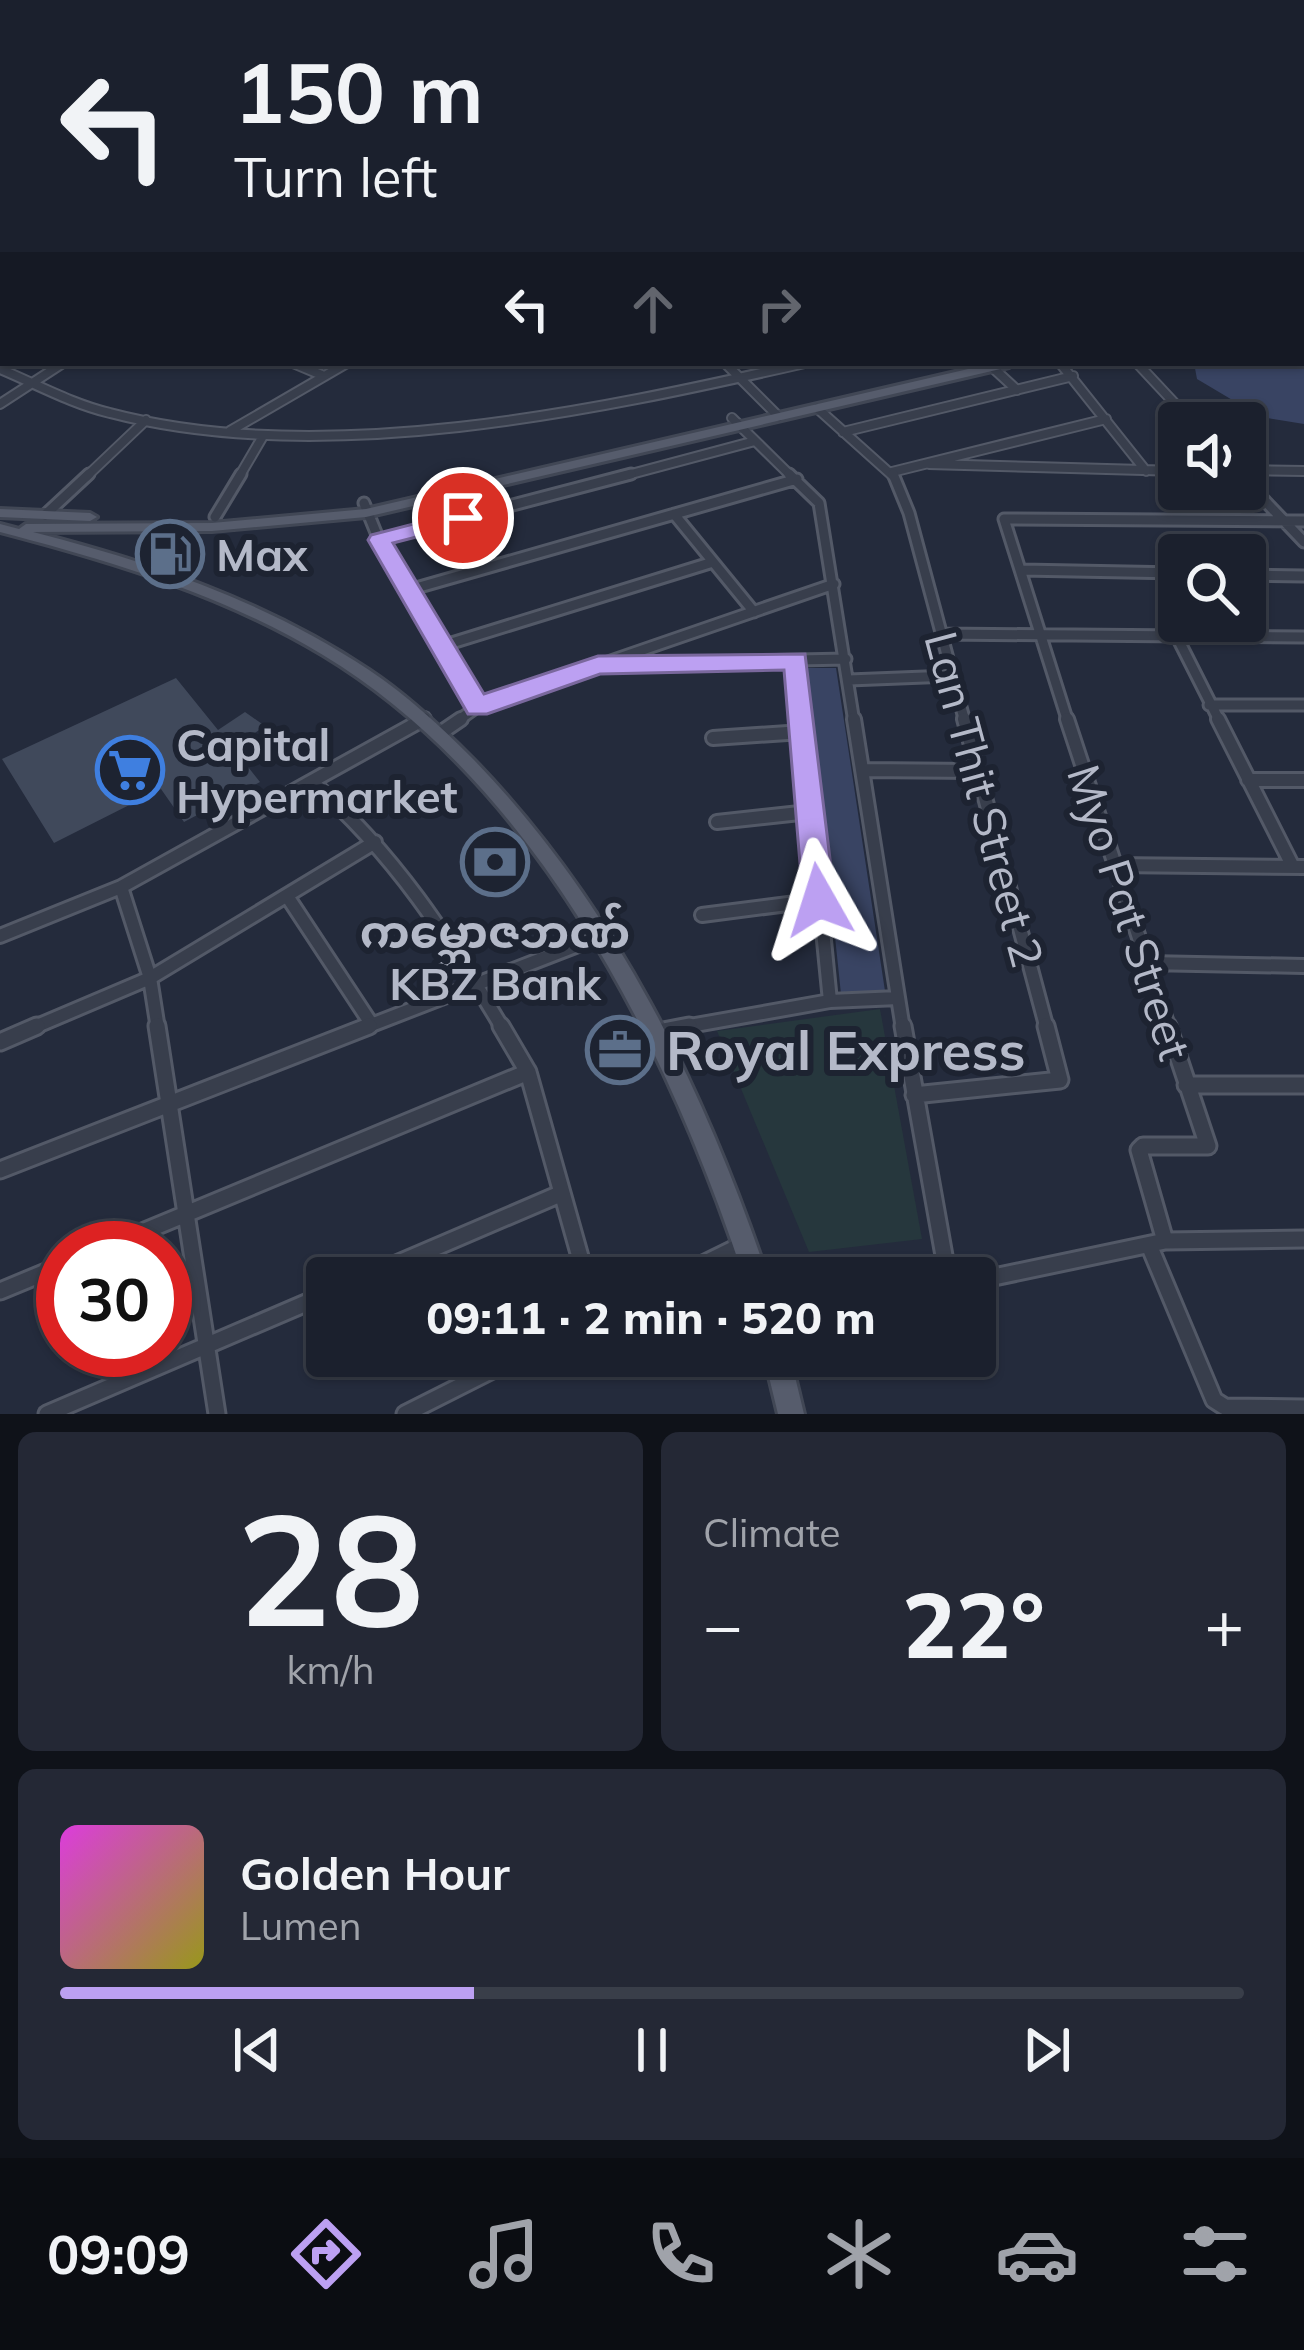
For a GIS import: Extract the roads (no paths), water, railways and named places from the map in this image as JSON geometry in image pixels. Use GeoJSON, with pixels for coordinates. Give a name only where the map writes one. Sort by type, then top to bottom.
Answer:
{"type":"FeatureCollection","features":[{"type":"Feature","properties":{"kind":"main road"},"geometry":{"type":"LineString","coordinates":[[1,520],[284,523],[775,413],[956,366]]}},
{"type":"Feature","properties":{"kind":"main road"},"geometry":{"type":"LineString","coordinates":[[775,413],[817,408],[996,366]]}},
{"type":"Feature","properties":{"kind":"main road"},"geometry":{"type":"LineString","coordinates":[[1,520],[45,515],[149,523],[365,508]]}},
{"type":"Feature","properties":{"kind":"main road"},"geometry":{"type":"LineString","coordinates":[[1,520],[223,600],[368,676],[432,726],[539,849],[602,936],[658,1032],[750,1257]]}},
{"type":"Feature","properties":{"kind":"main road"},"geometry":{"type":"LineString","coordinates":[[782,1377],[791,1414]]}},
{"type":"Feature","properties":{"kind":"street"},"geometry":{"type":"LineString","coordinates":[[0,404],[58,366]]}},
{"type":"Feature","properties":{"kind":"street"},"geometry":{"type":"LineString","coordinates":[[300,366],[325,376]]}},
{"type":"Feature","properties":{"kind":"street"},"geometry":{"type":"LineString","coordinates":[[229,432],[342,366]]}},
{"type":"Feature","properties":{"kind":"street"},"geometry":{"type":"LineString","coordinates":[[727,366],[775,413]]}},
{"type":"Feature","properties":{"kind":"street"},"geometry":{"type":"LineString","coordinates":[[0,368],[102,411],[229,432],[326,438],[527,415],[793,366]]}},
{"type":"Feature","properties":{"kind":"street"},"geometry":{"type":"LineString","coordinates":[[1063,366],[1146,471]]}},
{"type":"Feature","properties":{"kind":"street"},"geometry":{"type":"LineString","coordinates":[[1140,366],[1173,402]]}},
{"type":"Feature","properties":{"kind":"street"},"geometry":{"type":"LineString","coordinates":[[992,367],[1017,390]]}},
{"type":"Feature","properties":{"kind":"street"},"geometry":{"type":"LineString","coordinates":[[843,432],[1073,376]]}},
{"type":"Feature","properties":{"kind":"street"},"geometry":{"type":"LineString","coordinates":[[817,408],[892,472],[1106,419]]}},
{"type":"Feature","properties":{"kind":"street"},"geometry":{"type":"LineString","coordinates":[[45,515],[146,420]]}},
{"type":"Feature","properties":{"kind":"street"},"geometry":{"type":"LineString","coordinates":[[736,422],[819,503],[944,1257]]}},
{"type":"Feature","properties":{"kind":"street"},"geometry":{"type":"LineString","coordinates":[[215,517],[263,436]]}},
{"type":"Feature","properties":{"kind":"street"},"geometry":{"type":"LineString","coordinates":[[380,540],[755,442]]}},
{"type":"Feature","properties":{"kind":"street"},"geometry":{"type":"LineString","coordinates":[[929,464],[1158,471]]}},
{"type":"Feature","properties":{"kind":"street"},"geometry":{"type":"LineString","coordinates":[[1266,470],[1304,471]]}},
{"type":"Feature","properties":{"kind":"street","name":"Lan Thit Street 2"},"geometry":{"type":"LineString","coordinates":[[892,472],[909,513],[1060,1080],[914,1095]]}},
{"type":"Feature","properties":{"kind":"street"},"geometry":{"type":"LineString","coordinates":[[409,590],[796,479]]}},
{"type":"Feature","properties":{"kind":"street"},"geometry":{"type":"LineString","coordinates":[[1266,500],[1304,542]]}},
{"type":"Feature","properties":{"kind":"street"},"geometry":{"type":"LineString","coordinates":[[365,508],[477,707]]}},
{"type":"Feature","properties":{"kind":"street"},"geometry":{"type":"LineString","coordinates":[[674,514],[754,612]]}},
{"type":"Feature","properties":{"kind":"street","name":"Myo Pat Street"},"geometry":{"type":"LineString","coordinates":[[1157,1243],[1139,1150],[1143,1146],[1208,1146],[1004,519],[1289,521]]}},
{"type":"Feature","properties":{"kind":"street"},"geometry":{"type":"LineString","coordinates":[[1289,521],[1304,521]]}},
{"type":"Feature","properties":{"kind":"street"},"geometry":{"type":"LineString","coordinates":[[442,646],[713,562]]}},
{"type":"Feature","properties":{"kind":"street"},"geometry":{"type":"LineString","coordinates":[[1022,570],[1158,573]]}},
{"type":"Feature","properties":{"kind":"street"},"geometry":{"type":"LineString","coordinates":[[1266,575],[1304,576]]}},
{"type":"Feature","properties":{"kind":"street"},"geometry":{"type":"LineString","coordinates":[[0,936],[121,887],[312,782],[477,707],[834,584]]}},
{"type":"Feature","properties":{"kind":"street"},"geometry":{"type":"LineString","coordinates":[[941,634],[1158,635]]}},
{"type":"Feature","properties":{"kind":"street"},"geometry":{"type":"LineString","coordinates":[[1266,636],[1304,637]]}},
{"type":"Feature","properties":{"kind":"street"},"geometry":{"type":"LineString","coordinates":[[1179,642],[1248,780],[1299,867]]}},
{"type":"Feature","properties":{"kind":"street"},"geometry":{"type":"LineString","coordinates":[[598,665],[846,659]]}},
{"type":"Feature","properties":{"kind":"street"},"geometry":{"type":"LineString","coordinates":[[796,661],[830,1001]]}},
{"type":"Feature","properties":{"kind":"street"},"geometry":{"type":"LineString","coordinates":[[849,680],[950,676]]}},
{"type":"Feature","properties":{"kind":"street"},"geometry":{"type":"LineString","coordinates":[[1209,705],[1304,705]]}},
{"type":"Feature","properties":{"kind":"street"},"geometry":{"type":"LineString","coordinates":[[713,738],[802,732]]}},
{"type":"Feature","properties":{"kind":"street"},"geometry":{"type":"LineString","coordinates":[[863,770],[974,771]]}},
{"type":"Feature","properties":{"kind":"street"},"geometry":{"type":"LineString","coordinates":[[1248,780],[1304,780]]}},
{"type":"Feature","properties":{"kind":"street"},"geometry":{"type":"LineString","coordinates":[[312,782],[375,842],[445,931],[528,1072],[580,1257]]}},
{"type":"Feature","properties":{"kind":"street"},"geometry":{"type":"LineString","coordinates":[[717,822],[809,812]]}},
{"type":"Feature","properties":{"kind":"street"},"geometry":{"type":"LineString","coordinates":[[0,1042],[150,979],[375,842]]}},
{"type":"Feature","properties":{"kind":"street"},"geometry":{"type":"LineString","coordinates":[[1113,865],[1299,867]]}},
{"type":"Feature","properties":{"kind":"street"},"geometry":{"type":"LineString","coordinates":[[121,887],[150,979],[218,1414]]}},
{"type":"Feature","properties":{"kind":"street"},"geometry":{"type":"LineString","coordinates":[[286,896],[372,1025]]}},
{"type":"Feature","properties":{"kind":"street"},"geometry":{"type":"LineString","coordinates":[[702,915],[819,900]]}},
{"type":"Feature","properties":{"kind":"street"},"geometry":{"type":"LineString","coordinates":[[0,1170],[602,936]]}},
{"type":"Feature","properties":{"kind":"street"},"geometry":{"type":"LineString","coordinates":[[1148,963],[1304,966]]}},
{"type":"Feature","properties":{"kind":"street"},"geometry":{"type":"LineString","coordinates":[[658,1032],[830,1001],[898,998]]}},
{"type":"Feature","properties":{"kind":"street"},"geometry":{"type":"LineString","coordinates":[[170,1221],[528,1072]]}},
{"type":"Feature","properties":{"kind":"street"},"geometry":{"type":"LineString","coordinates":[[1186,1085],[1304,1085]]}},
{"type":"Feature","properties":{"kind":"street"},"geometry":{"type":"LineString","coordinates":[[413,1257],[560,1194]]}},
{"type":"Feature","properties":{"kind":"street"},"geometry":{"type":"LineString","coordinates":[[996,1277],[1157,1243],[1304,1239]]}},
{"type":"Feature","properties":{"kind":"street"},"geometry":{"type":"LineString","coordinates":[[718,1257],[746,1243]]}},
{"type":"Feature","properties":{"kind":"street"},"geometry":{"type":"LineString","coordinates":[[1157,1243],[1214,1400],[1225,1407],[1300,1410]]}},
{"type":"Feature","properties":{"kind":"street"},"geometry":{"type":"LineString","coordinates":[[0,1291],[36,1276]]}},
{"type":"Feature","properties":{"kind":"street"},"geometry":{"type":"LineString","coordinates":[[47,1414],[306,1303]]}},
{"type":"Feature","properties":{"kind":"street"},"geometry":{"type":"LineString","coordinates":[[405,1414],[478,1377]]}},
{"type":"Feature","properties":{"kind":"water"},"geometry":{"type":"Polygon","coordinates":[[[1195,366],[1304,366],[1304,424],[1266,418],[1266,402],[1236,402],[1197,379],[1195,366]]]}},
{"type":"Feature","properties":{"kind":"water"},"geometry":{"type":"Polygon","coordinates":[[[807,668],[836,668],[885,991],[841,994],[807,668]]]}},
{"type":"Feature","properties":{"kind":"place","name":"Max"},"geometry":{"type":"Point","coordinates":[170,554]}},
{"type":"Feature","properties":{"kind":"place","name":"Capital Hypermarket"},"geometry":{"type":"Point","coordinates":[130,770]}},
{"type":"Feature","properties":{"kind":"place","name":"ကမ္ဘောဇဘဏ် KBZ Bank"},"geometry":{"type":"Point","coordinates":[495,862]}},
{"type":"Feature","properties":{"kind":"place","name":"Royal Express"},"geometry":{"type":"Point","coordinates":[620,1050]}}]}
